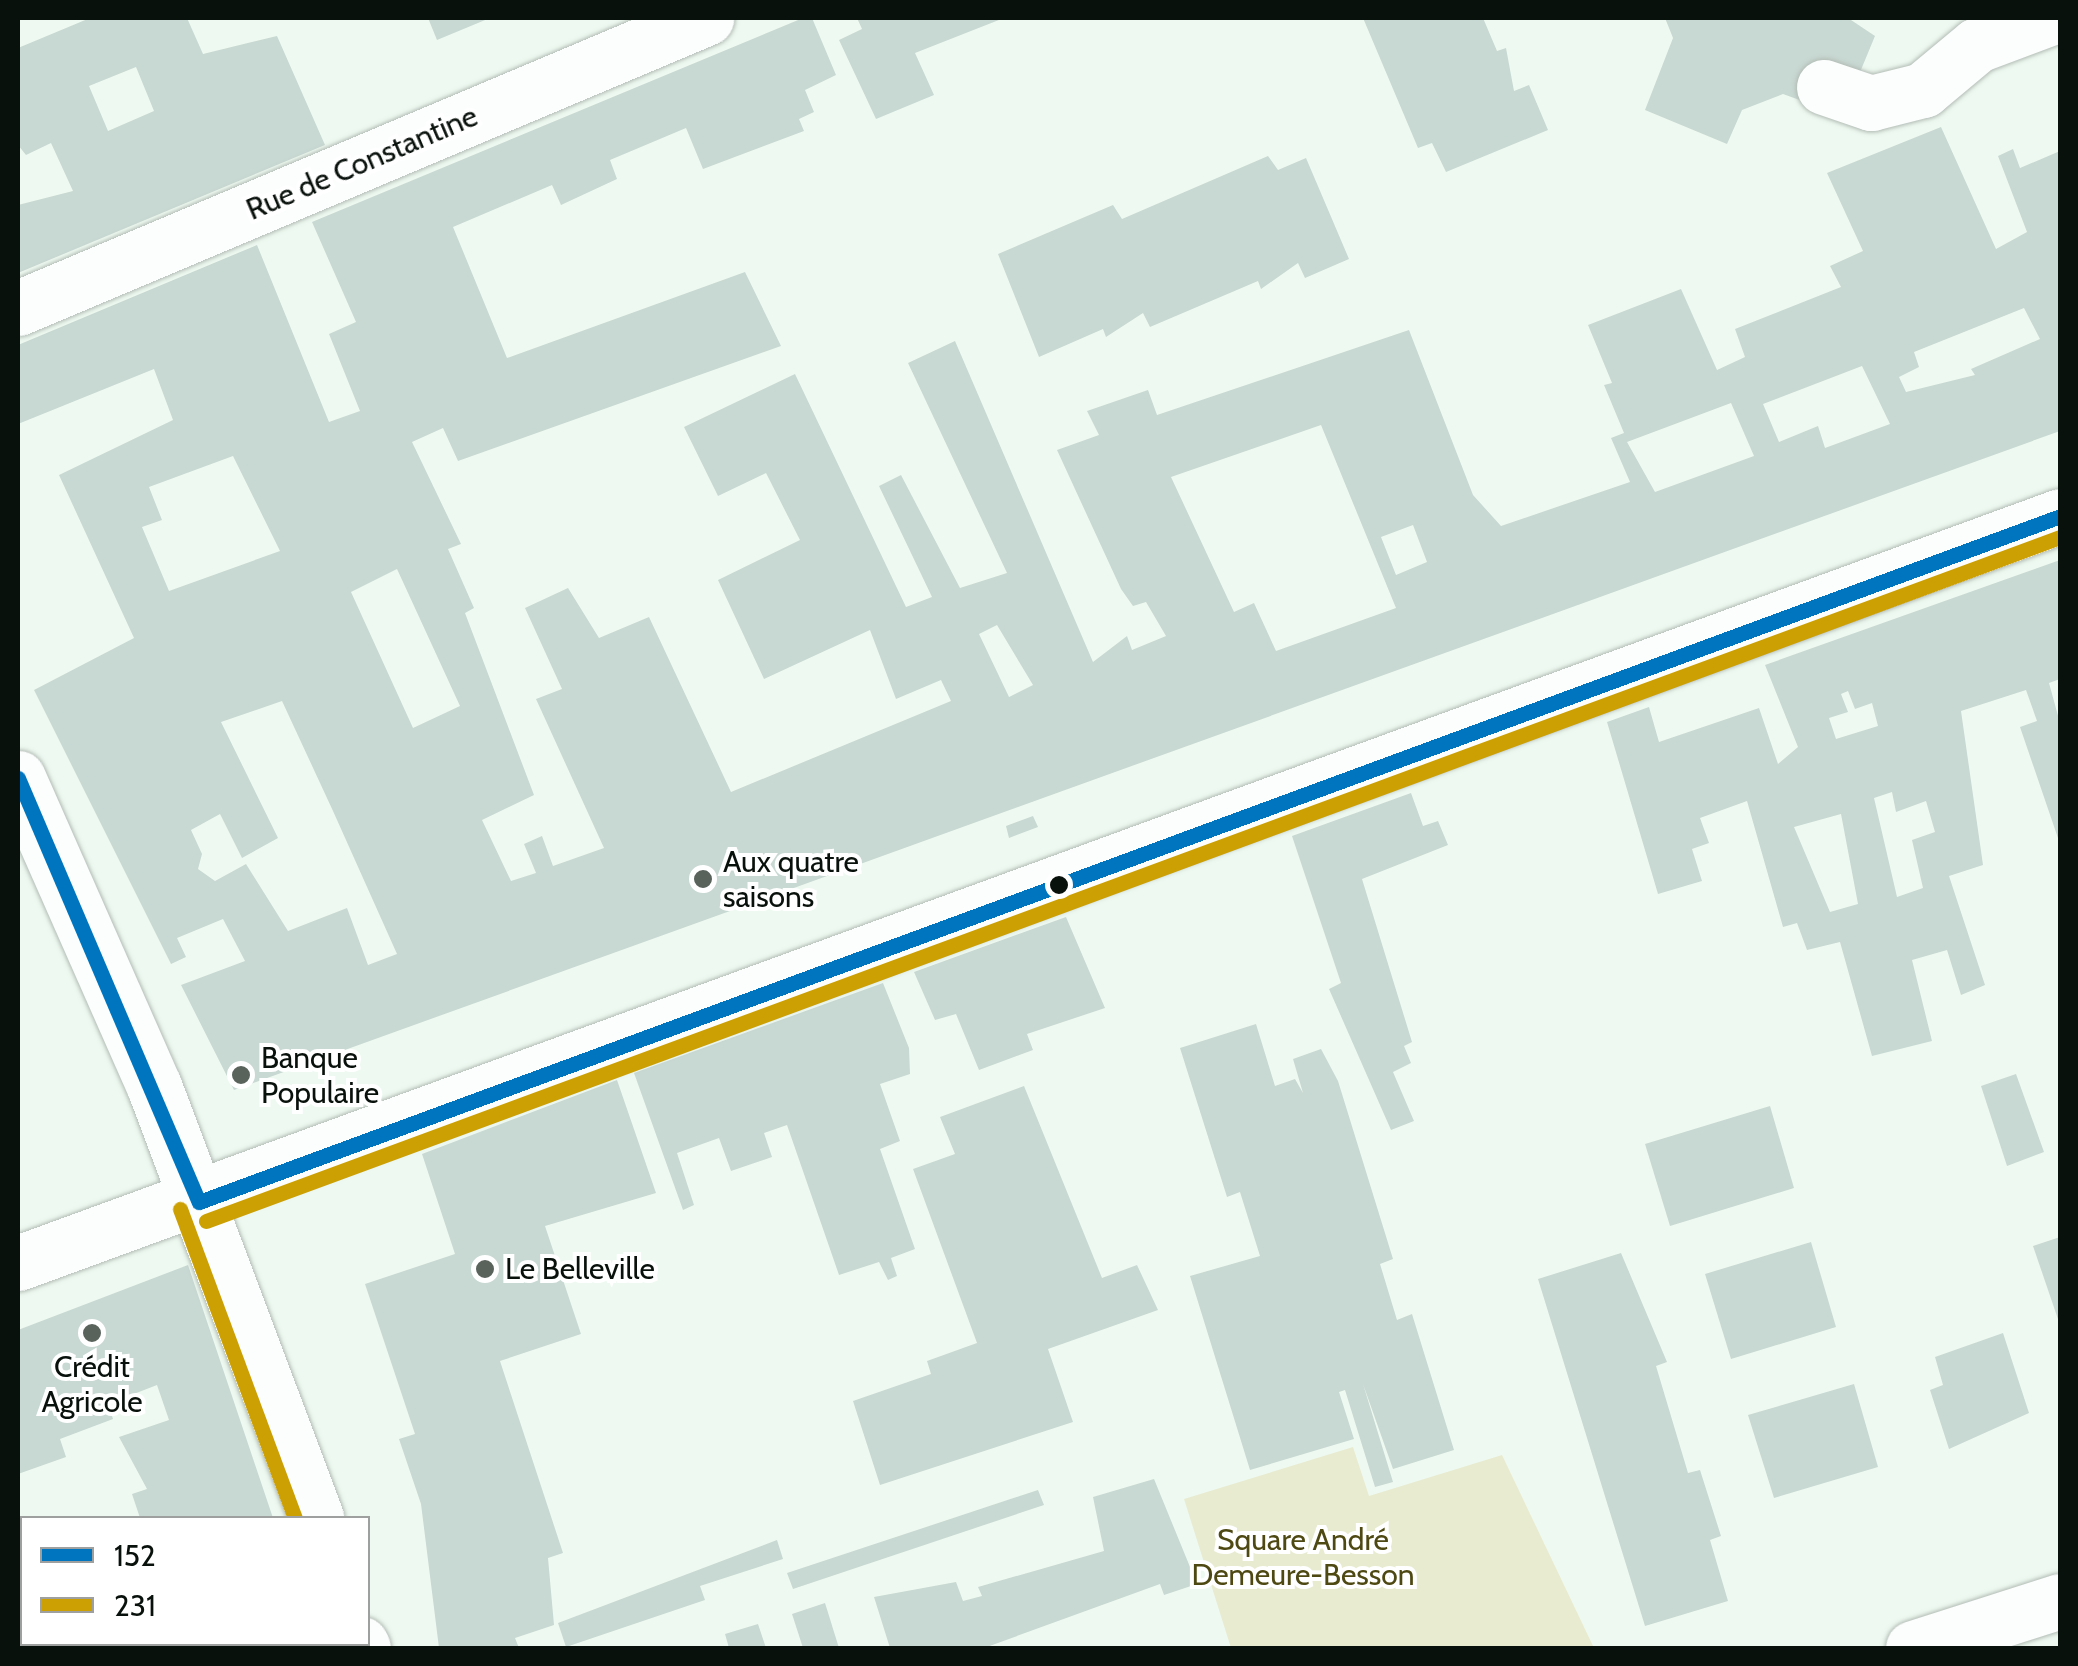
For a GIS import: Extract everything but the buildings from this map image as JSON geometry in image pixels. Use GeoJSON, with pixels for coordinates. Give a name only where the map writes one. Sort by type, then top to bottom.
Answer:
{"type":"FeatureCollection","features":[{"type":"Feature","properties":{"kind":"main road"},"geometry":{"type":"LineString","coordinates":[[1824,87],[1872,103],[1924,90],[1976,46],[2049,18]]}},
{"type":"Feature","properties":{"kind":"main road","name":"Rue de Constantine"},"geometry":{"type":"LineString","coordinates":[[18,308],[673,24]]}},
{"type":"Feature","properties":{"kind":"main road"},"geometry":{"type":"LineString","coordinates":[[18,1263],[199,1202],[2060,516]]}},
{"type":"Feature","properties":{"kind":"main road"},"geometry":{"type":"LineString","coordinates":[[18,778],[199,1202],[315,1516]]}},
{"type":"Feature","properties":{"kind":"main road"},"geometry":{"type":"LineString","coordinates":[[1913,1648],[2060,1601]]}},
{"type":"Feature","properties":{"kind":"green space","name":"Square André Demeure-Besson"},"geometry":{"type":"Polygon","coordinates":[[[1353,1447],[1369,1496],[1502,1455],[1594,1648],[1231,1648],[1184,1499],[1353,1447]]]}},
{"type":"Feature","properties":{"kind":"transit line","name":"152"},"geometry":{"type":"LineString","coordinates":[[199,1202],[2060,516]]}},
{"type":"Feature","properties":{"kind":"transit line","name":"231"},"geometry":{"type":"LineString","coordinates":[[206,1221],[2060,537]]}},
{"type":"Feature","properties":{"kind":"transit line","name":"152"},"geometry":{"type":"LineString","coordinates":[[18,778],[199,1202]]}},
{"type":"Feature","properties":{"kind":"transit line","name":"231"},"geometry":{"type":"LineString","coordinates":[[180,1209],[294,1516]]}},
{"type":"Feature","properties":{"kind":"place","name":"Aux quatre saisons"},"geometry":{"type":"Point","coordinates":[703,879]}},
{"type":"Feature","properties":{"kind":"place","name":"Banque Populaire"},"geometry":{"type":"Point","coordinates":[241,1075]}},
{"type":"Feature","properties":{"kind":"place","name":"Le Belleville"},"geometry":{"type":"Point","coordinates":[485,1269]}},
{"type":"Feature","properties":{"kind":"place","name":"Crédit Agricole"},"geometry":{"type":"Point","coordinates":[92,1333]}}]}
